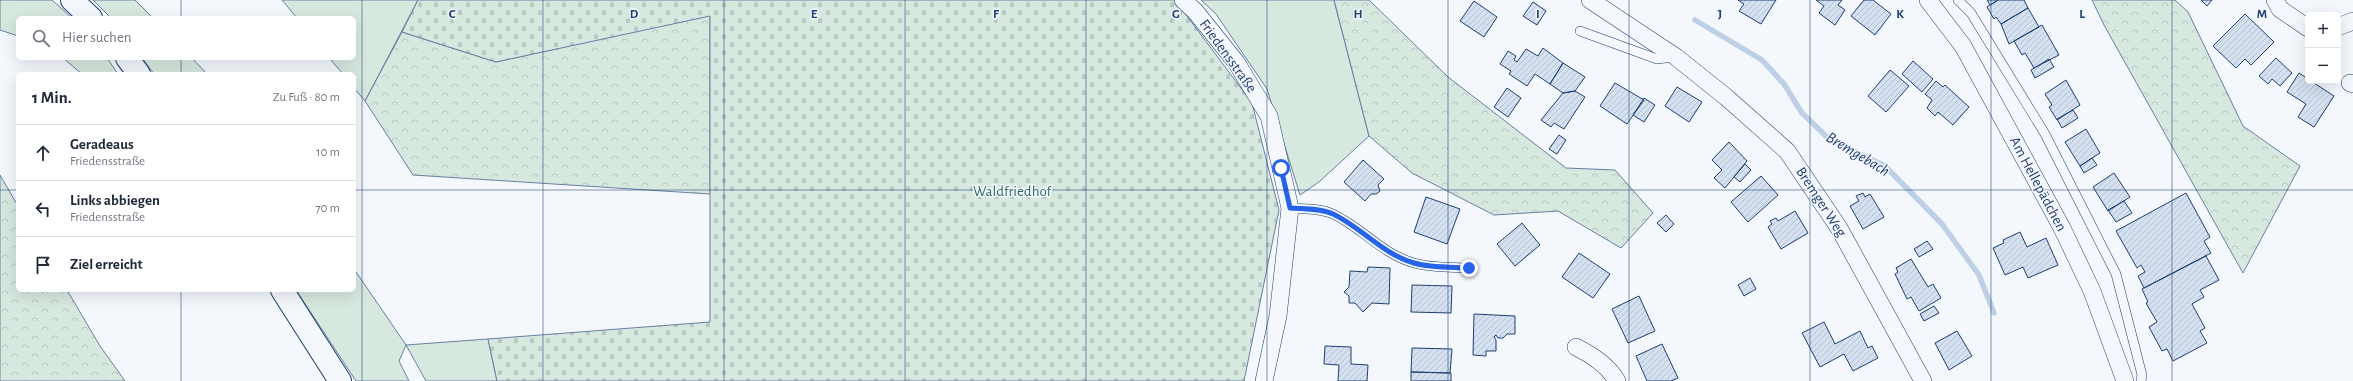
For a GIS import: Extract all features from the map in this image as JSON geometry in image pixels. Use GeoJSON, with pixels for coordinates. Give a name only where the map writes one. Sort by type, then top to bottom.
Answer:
{"type":"FeatureCollection","features":[{"type":"Feature","properties":{"kind":"main road"},"geometry":{"type":"LineString","coordinates":[[72,0],[89,16]]}},
{"type":"Feature","properties":{"kind":"main road"},"geometry":{"type":"LineString","coordinates":[[128,60],[137,72]]}},
{"type":"Feature","properties":{"kind":"main road"},"geometry":{"type":"LineString","coordinates":[[283,292],[340,381]]}},
{"type":"Feature","properties":{"kind":"street","name":"Friedensstraße"},"geometry":{"type":"LineString","coordinates":[[1183,0],[1195,11],[1236,62],[1269,116],[1290,208],[1278,316],[1264,381]]}},
{"type":"Feature","properties":{"kind":"street","name":"Bremger Weg"},"geometry":{"type":"LineString","coordinates":[[1590,0],[1676,57],[1726,97],[1787,151],[1839,228],[1923,381]]}},
{"type":"Feature","properties":{"kind":"street","name":"Am Hellepädchen"},"geometry":{"type":"LineString","coordinates":[[1928,0],[1964,46],[2062,228],[2092,290],[2125,381]]}},
{"type":"Feature","properties":{"kind":"street"},"geometry":{"type":"LineString","coordinates":[[2275,0],[2280,8],[2305,26]]}},
{"type":"Feature","properties":{"kind":"street"},"geometry":{"type":"LineString","coordinates":[[2341,26],[2353,21]]}},
{"type":"Feature","properties":{"kind":"street"},"geometry":{"type":"LineString","coordinates":[[1576,347],[1596,358],[1614,375],[1617,381]]}},
{"type":"Feature","properties":{"kind":"lane","name":"Am Hellepädchen"},"geometry":{"type":"LineString","coordinates":[[1958,0],[1971,13],[2045,134],[2116,274],[2142,375],[2141,381]]}},
{"type":"Feature","properties":{"kind":"lane"},"geometry":{"type":"LineString","coordinates":[[1580,31],[1657,59],[1676,57]]}},
{"type":"Feature","properties":{"kind":"lane"},"geometry":{"type":"LineString","coordinates":[[1290,208],[1314,209],[1332,214],[1385,250],[1413,263],[1432,267],[1469,268]]}},
{"type":"Feature","properties":{"kind":"green space"},"geometry":{"type":"Polygon","coordinates":[[[0,0],[52,0],[70,16],[16,16],[16,35],[0,30],[0,0]]]}},
{"type":"Feature","properties":{"kind":"green space"},"geometry":{"type":"Polygon","coordinates":[[[93,0],[135,0],[151,16],[109,16],[93,0]]]}},
{"type":"Feature","properties":{"kind":"green space"},"geometry":{"type":"Polygon","coordinates":[[[282,0],[418,0],[365,101],[356,90],[356,72],[341,72],[331,60],[356,60],[356,16],[295,16],[282,0]]]}},
{"type":"Feature","properties":{"kind":"green space","name":"Waldfriedhof"},"geometry":{"type":"Polygon","coordinates":[[[418,0],[1175,0],[1252,103],[1279,210],[1244,381],[497,381],[488,339],[710,322],[710,16],[496,62],[402,32],[418,0]]]}},
{"type":"Feature","properties":{"kind":"green space"},"geometry":{"type":"Polygon","coordinates":[[[1201,0],[1334,0],[1369,136],[1319,182],[1300,195],[1267,89],[1216,14],[1201,0]]]}},
{"type":"Feature","properties":{"kind":"green space"},"geometry":{"type":"Polygon","coordinates":[[[1334,0],[1369,0],[1448,77],[1566,168],[1615,170],[1653,213],[1621,248],[1558,211],[1494,215],[1412,173],[1369,136],[1334,0]]]}},
{"type":"Feature","properties":{"kind":"green space"},"geometry":{"type":"Polygon","coordinates":[[[2092,0],[2175,0],[2188,12],[2243,126],[2300,166],[2243,273],[2104,25],[2092,0]]]}},
{"type":"Feature","properties":{"kind":"green space"},"geometry":{"type":"Polygon","coordinates":[[[710,15],[710,194],[413,175],[365,101],[402,32],[496,62],[710,15]]]}},
{"type":"Feature","properties":{"kind":"green space"},"geometry":{"type":"Polygon","coordinates":[[[65,60],[108,60],[117,72],[80,72],[65,60]]]}},
{"type":"Feature","properties":{"kind":"green space"},"geometry":{"type":"Polygon","coordinates":[[[144,60],[194,60],[205,72],[152,72],[144,60]]]}},
{"type":"Feature","properties":{"kind":"green space"},"geometry":{"type":"Polygon","coordinates":[[[0,175],[16,203],[16,292],[68,292],[100,346],[125,381],[0,381],[0,175]]]}},
{"type":"Feature","properties":{"kind":"green space"},"geometry":{"type":"Polygon","coordinates":[[[356,272],[406,345],[399,361],[409,381],[356,381],[297,292],[356,292],[356,272]]]}},
{"type":"Feature","properties":{"kind":"green space"},"geometry":{"type":"Polygon","coordinates":[[[488,339],[497,381],[426,381],[406,345],[488,339]]]}},
{"type":"Feature","properties":{"kind":"building"},"geometry":{"type":"Polygon","coordinates":[[[1738,0],[1776,0],[1761,24],[1739,11],[1744,4],[1738,0]]]}},
{"type":"Feature","properties":{"kind":"building"},"geometry":{"type":"Polygon","coordinates":[[[1816,0],[1842,0],[1838,5],[1845,10],[1835,25],[1819,13],[1824,6],[1816,0]]]}},
{"type":"Feature","properties":{"kind":"building"},"geometry":{"type":"Polygon","coordinates":[[[1864,0],[1873,0],[1891,14],[1875,35],[1851,16],[1864,0]]]}},
{"type":"Feature","properties":{"kind":"building"},"geometry":{"type":"Polygon","coordinates":[[[1987,0],[1998,0],[1990,5],[1987,0]]]}},
{"type":"Feature","properties":{"kind":"building"},"geometry":{"type":"Polygon","coordinates":[[[1998,0],[2024,0],[2028,8],[2001,24],[1996,17],[1994,19],[1987,7],[1998,0]]]}},
{"type":"Feature","properties":{"kind":"building"},"geometry":{"type":"Polygon","coordinates":[[[2201,0],[2212,0],[2207,6],[2201,0]]]}},
{"type":"Feature","properties":{"kind":"building"},"geometry":{"type":"Polygon","coordinates":[[[1474,1],[1497,17],[1484,37],[1460,21],[1474,1]]]}},
{"type":"Feature","properties":{"kind":"building"},"geometry":{"type":"Polygon","coordinates":[[[1533,2],[1546,11],[1537,25],[1523,16],[1533,2]]]}},
{"type":"Feature","properties":{"kind":"building"},"geometry":{"type":"Polygon","coordinates":[[[2028,8],[2039,27],[2009,44],[2001,24],[2028,8]]]}},
{"type":"Feature","properties":{"kind":"building"},"geometry":{"type":"Polygon","coordinates":[[[2245,14],[2274,42],[2251,65],[2245,59],[2236,68],[2213,46],[2245,14]]]}},
{"type":"Feature","properties":{"kind":"building"},"geometry":{"type":"Polygon","coordinates":[[[2042,25],[2059,55],[2034,68],[2025,53],[2022,55],[2014,41],[2042,25]]]}},
{"type":"Feature","properties":{"kind":"building"},"geometry":{"type":"Polygon","coordinates":[[[1543,48],[1563,63],[1550,84],[1535,74],[1527,86],[1509,74],[1511,71],[1500,64],[1508,51],[1516,56],[1514,60],[1517,62],[1526,49],[1538,56],[1543,48]]]}},
{"type":"Feature","properties":{"kind":"building"},"geometry":{"type":"Polygon","coordinates":[[[2276,58],[2292,73],[2280,86],[2272,79],[2268,84],[2259,76],[2276,58]]]}},
{"type":"Feature","properties":{"kind":"building"},"geometry":{"type":"Polygon","coordinates":[[[2049,59],[2054,67],[2035,78],[2031,70],[2049,59]]]}},
{"type":"Feature","properties":{"kind":"building"},"geometry":{"type":"Polygon","coordinates":[[[1913,61],[1933,79],[1922,92],[1902,74],[1913,61]]]}},
{"type":"Feature","properties":{"kind":"building"},"geometry":{"type":"Polygon","coordinates":[[[1563,63],[1585,77],[1575,91],[1563,93],[1550,84],[1563,63]]]}},
{"type":"Feature","properties":{"kind":"building"},"geometry":{"type":"Polygon","coordinates":[[[1890,70],[1909,86],[1886,112],[1868,96],[1890,70]]]}},
{"type":"Feature","properties":{"kind":"building"},"geometry":{"type":"Polygon","coordinates":[[[2299,73],[2305,77],[2305,84],[2316,84],[2334,96],[2314,127],[2298,117],[2306,104],[2287,92],[2299,73]]]}},
{"type":"Feature","properties":{"kind":"building"},"geometry":{"type":"Polygon","coordinates":[[[2066,80],[2080,105],[2057,120],[2049,107],[2052,105],[2045,94],[2066,80]]]}},
{"type":"Feature","properties":{"kind":"building"},"geometry":{"type":"Polygon","coordinates":[[[1936,81],[1943,87],[1945,85],[1969,107],[1953,125],[1938,112],[1935,116],[1927,108],[1932,100],[1925,94],[1936,81]]]}},
{"type":"Feature","properties":{"kind":"building"},"geometry":{"type":"Polygon","coordinates":[[[1615,83],[1644,100],[1627,124],[1600,106],[1615,83]]]}},
{"type":"Feature","properties":{"kind":"building"},"geometry":{"type":"Polygon","coordinates":[[[1677,87],[1702,102],[1689,122],[1665,106],[1677,87]]]}},
{"type":"Feature","properties":{"kind":"building"},"geometry":{"type":"Polygon","coordinates":[[[1507,88],[1521,98],[1508,117],[1494,107],[1507,88]]]}},
{"type":"Feature","properties":{"kind":"building"},"geometry":{"type":"Polygon","coordinates":[[[1575,91],[1585,97],[1564,129],[1554,123],[1551,127],[1541,120],[1563,93],[1575,91]]]}},
{"type":"Feature","properties":{"kind":"building"},"geometry":{"type":"Polygon","coordinates":[[[1644,98],[1655,105],[1644,122],[1633,115],[1644,98]]]}},
{"type":"Feature","properties":{"kind":"building"},"geometry":{"type":"Polygon","coordinates":[[[2073,110],[2078,118],[2062,128],[2057,119],[2073,110]]]}},
{"type":"Feature","properties":{"kind":"building"},"geometry":{"type":"Polygon","coordinates":[[[2086,129],[2100,153],[2080,166],[2065,142],[2086,129]]]}},
{"type":"Feature","properties":{"kind":"building"},"geometry":{"type":"Polygon","coordinates":[[[1559,135],[1566,140],[1557,154],[1549,149],[1559,135]]]}},
{"type":"Feature","properties":{"kind":"building"},"geometry":{"type":"Polygon","coordinates":[[[1729,142],[1747,161],[1725,188],[1714,178],[1722,170],[1712,160],[1729,142]]]}},
{"type":"Feature","properties":{"kind":"building"},"geometry":{"type":"Polygon","coordinates":[[[2092,158],[2097,165],[2084,173],[2080,166],[2092,158]]]}},
{"type":"Feature","properties":{"kind":"building"},"geometry":{"type":"Polygon","coordinates":[[[1363,160],[1384,179],[1378,185],[1380,191],[1376,194],[1371,194],[1365,201],[1344,182],[1363,160]]]}},
{"type":"Feature","properties":{"kind":"building"},"geometry":{"type":"Polygon","coordinates":[[[1745,164],[1751,170],[1740,182],[1734,177],[1745,164]]]}},
{"type":"Feature","properties":{"kind":"building"},"geometry":{"type":"Polygon","coordinates":[[[2114,173],[2130,197],[2108,211],[2093,187],[2114,173]]]}},
{"type":"Feature","properties":{"kind":"building"},"geometry":{"type":"Polygon","coordinates":[[[1761,176],[1778,195],[1748,222],[1731,202],[1761,176]]]}},
{"type":"Feature","properties":{"kind":"building"},"geometry":{"type":"Polygon","coordinates":[[[1863,193],[1865,197],[1870,194],[1884,217],[1863,229],[1850,206],[1859,201],[1856,196],[1863,193]]]}},
{"type":"Feature","properties":{"kind":"building"},"geometry":{"type":"Polygon","coordinates":[[[2186,193],[2210,237],[2204,241],[2211,253],[2144,288],[2138,276],[2145,272],[2141,265],[2137,268],[2116,231],[2186,193]]]}},
{"type":"Feature","properties":{"kind":"building"},"geometry":{"type":"Polygon","coordinates":[[[1426,197],[1460,209],[1447,244],[1414,232],[1426,197]]]}},
{"type":"Feature","properties":{"kind":"building"},"geometry":{"type":"Polygon","coordinates":[[[2124,201],[2132,213],[2116,222],[2108,210],[2124,201]]]}},
{"type":"Feature","properties":{"kind":"building"},"geometry":{"type":"Polygon","coordinates":[[[1795,211],[1808,233],[1781,249],[1768,227],[1772,224],[1770,221],[1776,218],[1778,221],[1795,211]]]}},
{"type":"Feature","properties":{"kind":"building"},"geometry":{"type":"Polygon","coordinates":[[[1666,215],[1674,224],[1666,232],[1657,223],[1666,215]]]}},
{"type":"Feature","properties":{"kind":"building"},"geometry":{"type":"Polygon","coordinates":[[[1522,223],[1540,245],[1515,266],[1497,244],[1522,223]]]}},
{"type":"Feature","properties":{"kind":"building"},"geometry":{"type":"Polygon","coordinates":[[[2020,232],[2027,247],[2046,238],[2058,265],[2028,278],[2023,267],[2005,275],[1993,248],[2004,243],[2003,240],[2020,232]]]}},
{"type":"Feature","properties":{"kind":"building"},"geometry":{"type":"Polygon","coordinates":[[[1927,241],[1933,249],[1919,257],[1914,249],[1927,241]]]}},
{"type":"Feature","properties":{"kind":"building"},"geometry":{"type":"Polygon","coordinates":[[[1579,253],[1610,274],[1593,298],[1562,277],[1579,253]]]}},
{"type":"Feature","properties":{"kind":"building"},"geometry":{"type":"Polygon","coordinates":[[[2206,256],[2219,280],[2200,290],[2204,297],[2192,304],[2205,328],[2200,331],[2207,343],[2173,361],[2167,349],[2162,351],[2149,327],[2157,322],[2146,303],[2148,302],[2142,289],[2206,256]]]}},
{"type":"Feature","properties":{"kind":"building"},"geometry":{"type":"Polygon","coordinates":[[[1911,259],[1928,287],[1933,284],[1941,298],[1919,311],[1911,297],[1907,299],[1895,274],[1898,272],[1896,268],[1911,259]]]}},
{"type":"Feature","properties":{"kind":"building"},"geometry":{"type":"Polygon","coordinates":[[[1368,267],[1390,268],[1389,304],[1372,303],[1363,312],[1355,303],[1349,303],[1349,296],[1344,292],[1349,287],[1350,271],[1367,272],[1368,267]]]}},
{"type":"Feature","properties":{"kind":"building"},"geometry":{"type":"Polygon","coordinates":[[[1750,278],[1756,289],[1744,296],[1738,285],[1750,278]]]}},
{"type":"Feature","properties":{"kind":"building"},"geometry":{"type":"Polygon","coordinates":[[[1412,285],[1452,286],[1451,313],[1411,312],[1412,285]]]}},
{"type":"Feature","properties":{"kind":"building"},"geometry":{"type":"Polygon","coordinates":[[[1639,296],[1655,331],[1628,343],[1612,309],[1639,296]]]}},
{"type":"Feature","properties":{"kind":"building"},"geometry":{"type":"Polygon","coordinates":[[[1934,306],[1939,313],[1924,321],[1920,314],[1934,306]]]}},
{"type":"Feature","properties":{"kind":"building"},"geometry":{"type":"Polygon","coordinates":[[[1474,314],[1515,316],[1515,334],[1507,334],[1503,338],[1498,338],[1496,335],[1494,337],[1496,340],[1496,351],[1486,351],[1486,356],[1473,355],[1474,314]]]}},
{"type":"Feature","properties":{"kind":"building"},"geometry":{"type":"Polygon","coordinates":[[[1824,322],[1835,344],[1860,331],[1868,348],[1872,346],[1878,358],[1853,371],[1844,354],[1820,367],[1802,333],[1824,322]]]}},
{"type":"Feature","properties":{"kind":"building"},"geometry":{"type":"Polygon","coordinates":[[[1957,331],[1972,356],[1949,370],[1935,343],[1957,331]]]}},
{"type":"Feature","properties":{"kind":"building"},"geometry":{"type":"Polygon","coordinates":[[[1662,344],[1678,378],[1671,381],[1647,381],[1636,356],[1662,344]]]}},
{"type":"Feature","properties":{"kind":"building"},"geometry":{"type":"Polygon","coordinates":[[[1325,346],[1351,347],[1351,364],[1368,365],[1367,381],[1338,381],[1339,365],[1324,364],[1325,346]]]}},
{"type":"Feature","properties":{"kind":"building"},"geometry":{"type":"Polygon","coordinates":[[[1412,348],[1452,349],[1450,373],[1411,372],[1412,348]]]}},
{"type":"Feature","properties":{"kind":"building"},"geometry":{"type":"Polygon","coordinates":[[[1411,372],[1451,373],[1451,381],[1411,381],[1411,372]]]}},
{"type":"Feature","properties":{"kind":"waterway","name":"Bremgebach"},"geometry":{"type":"LineString","coordinates":[[1695,20],[1762,60],[1784,84],[1802,113],[1829,139],[1885,166],[1942,224],[1979,275],[1994,313]]}},
{"type":"Feature","properties":{"kind":"route"},"geometry":{"type":"LineString","coordinates":[[1281,168],[1290,208],[1314,209],[1332,214],[1385,250],[1413,263],[1432,267],[1469,268]]}}]}
